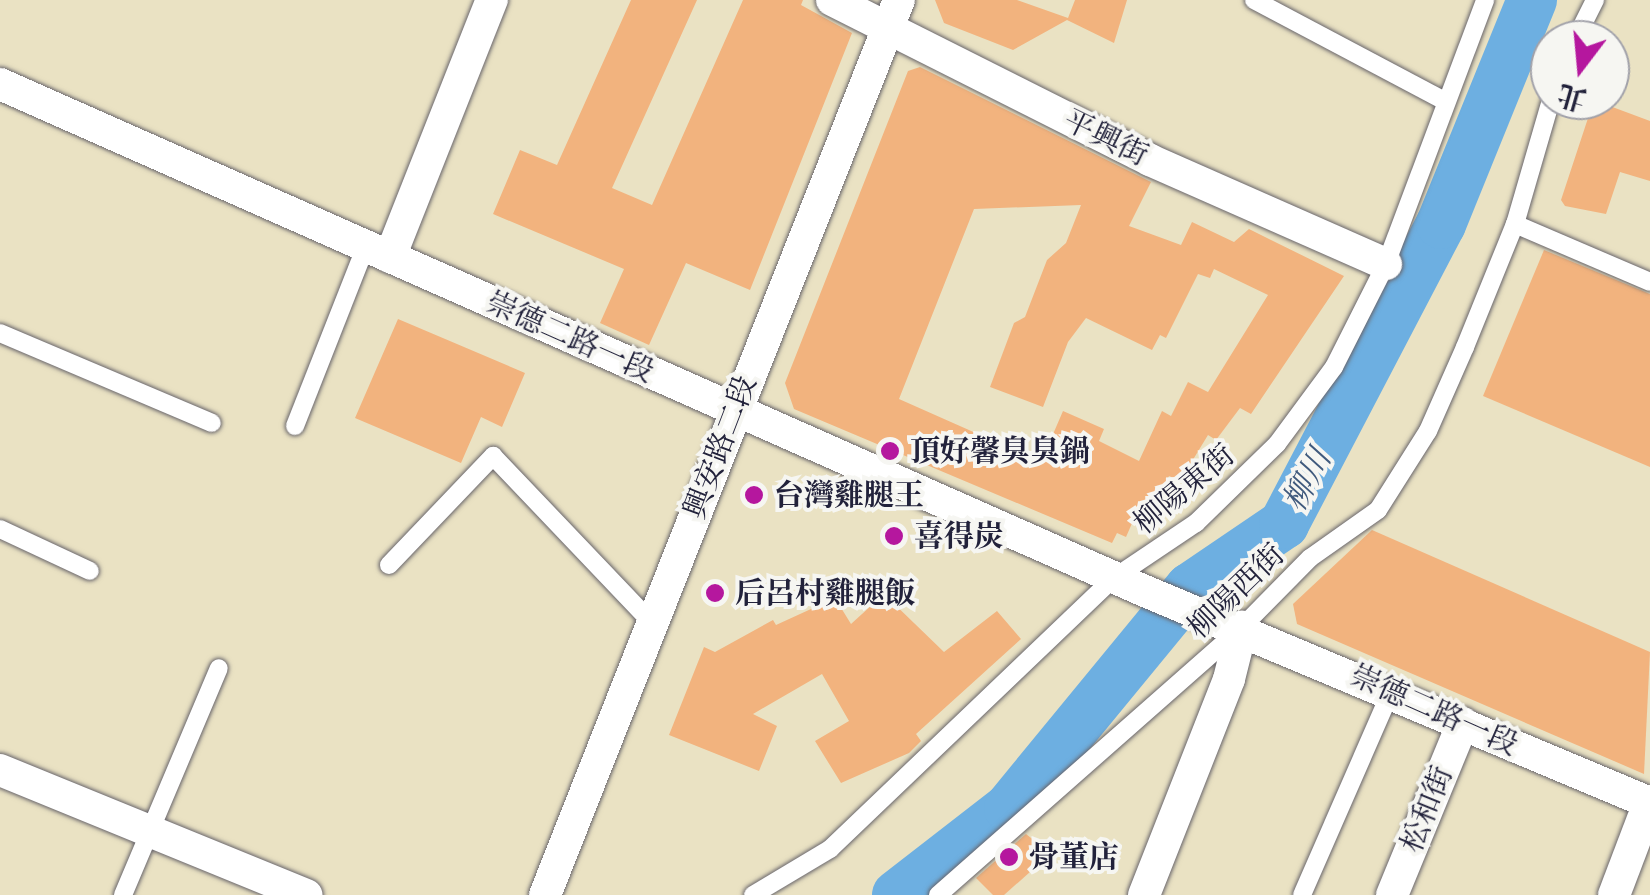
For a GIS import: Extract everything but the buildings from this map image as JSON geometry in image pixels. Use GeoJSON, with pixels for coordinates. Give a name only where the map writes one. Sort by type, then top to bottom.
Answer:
{"type":"FeatureCollection","features":[{"type":"Feature","properties":{"kind":"street"},"geometry":{"type":"LineString","coordinates":[[378,252],[492,0]]}},
{"type":"Feature","properties":{"kind":"street","name":"平興街"},"geometry":{"type":"LineString","coordinates":[[832,0],[894,14],[1150,160],[1386,264]]}},
{"type":"Feature","properties":{"kind":"street","name":"興安路二段"},"geometry":{"type":"LineString","coordinates":[[545,895],[733,409],[894,14]]}},
{"type":"Feature","properties":{"kind":"street","name":"崇德二路一段"},"geometry":{"type":"LineString","coordinates":[[0,84],[1128,584],[1391,691],[1649,803]]}},
{"type":"Feature","properties":{"kind":"street"},"geometry":{"type":"LineString","coordinates":[[1144,895],[1228,680],[1229,623]]}},
{"type":"Feature","properties":{"kind":"street","name":"松和街"},"geometry":{"type":"LineString","coordinates":[[1392,895],[1463,723]]}},
{"type":"Feature","properties":{"kind":"street"},"geometry":{"type":"LineString","coordinates":[[0,770],[308,895]]}},
{"type":"Feature","properties":{"kind":"street"},"geometry":{"type":"LineString","coordinates":[[1614,895],[1649,803]]}},
{"type":"Feature","properties":{"kind":"lane"},"geometry":{"type":"LineString","coordinates":[[1254,0],[1444,100]]}},
{"type":"Feature","properties":{"kind":"lane","name":"柳陽東街"},"geometry":{"type":"LineString","coordinates":[[753,895],[830,849],[1196,523],[1277,444],[1334,367],[1386,264],[1444,100],[1485,0]]}},
{"type":"Feature","properties":{"kind":"lane","name":"柳陽西街"},"geometry":{"type":"LineString","coordinates":[[938,895],[1229,623],[1378,510],[1428,431],[1514,224],[1546,120]]}},
{"type":"Feature","properties":{"kind":"lane"},"geometry":{"type":"LineString","coordinates":[[1514,224],[1650,282]]}},
{"type":"Feature","properties":{"kind":"lane"},"geometry":{"type":"LineString","coordinates":[[295,426],[378,252]]}},
{"type":"Feature","properties":{"kind":"lane"},"geometry":{"type":"LineString","coordinates":[[0,333],[212,423]]}},
{"type":"Feature","properties":{"kind":"lane"},"geometry":{"type":"LineString","coordinates":[[389,565],[493,456],[652,623]]}},
{"type":"Feature","properties":{"kind":"lane"},"geometry":{"type":"LineString","coordinates":[[0,529],[90,571]]}},
{"type":"Feature","properties":{"kind":"lane"},"geometry":{"type":"LineString","coordinates":[[123,895],[219,668]]}},
{"type":"Feature","properties":{"kind":"lane"},"geometry":{"type":"LineString","coordinates":[[1302,895],[1391,691]]}},
{"type":"Feature","properties":{"kind":"waterway","name":"柳川"},"geometry":{"type":"LineString","coordinates":[[897,895],[1009,808],[1190,588],[1284,524],[1441,224],[1532,0]]}},
{"type":"Feature","properties":{"kind":"place","name":"頂好馨臭臭鍋"},"geometry":{"type":"Point","coordinates":[890,451]}},
{"type":"Feature","properties":{"kind":"place","name":"台灣雞腿王"},"geometry":{"type":"Point","coordinates":[754,495]}},
{"type":"Feature","properties":{"kind":"place","name":"喜得炭"},"geometry":{"type":"Point","coordinates":[894,536]}},
{"type":"Feature","properties":{"kind":"place","name":"后呂村雞腿飯"},"geometry":{"type":"Point","coordinates":[715,593]}},
{"type":"Feature","properties":{"kind":"place","name":"骨董店"},"geometry":{"type":"Point","coordinates":[1009,857]}}]}
